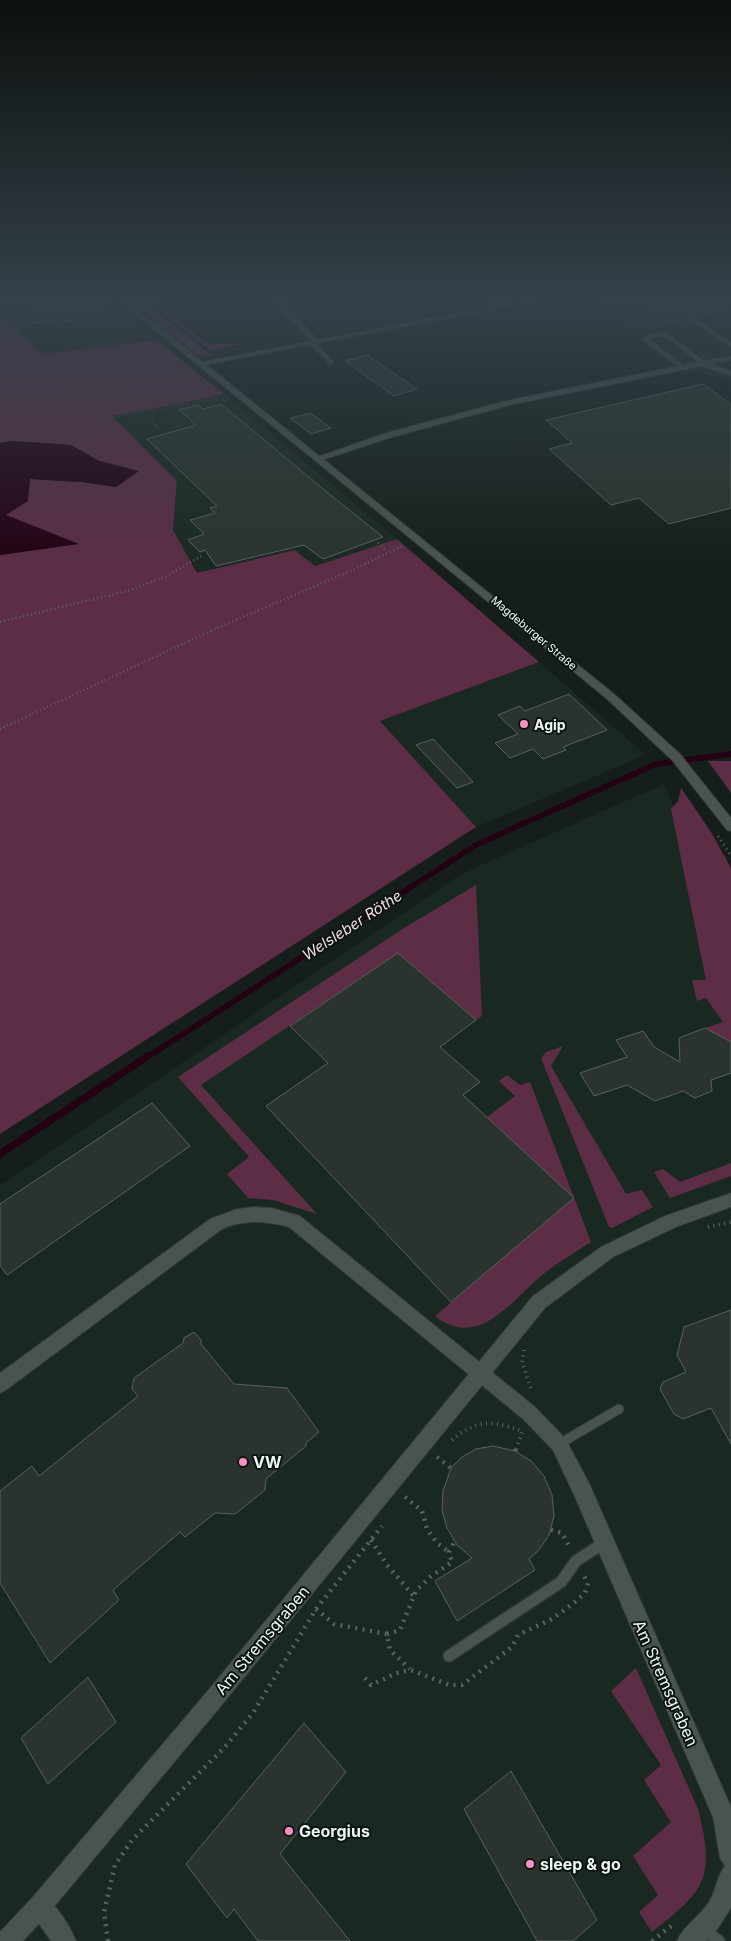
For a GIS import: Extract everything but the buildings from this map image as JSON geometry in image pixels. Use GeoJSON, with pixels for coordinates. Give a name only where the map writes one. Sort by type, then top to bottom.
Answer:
{"type":"FeatureCollection","features":[{"type":"Feature","properties":{"kind":"street","name":"Magdeburger Straße"},"geometry":{"type":"LineString","coordinates":[[233,390],[610,696],[676,757],[731,827]]}},
{"type":"Feature","properties":{"kind":"street"},"geometry":{"type":"LineString","coordinates":[[319,458],[389,436],[509,404],[577,390]]}},
{"type":"Feature","properties":{"kind":"street","name":"Am Stremsgraben"},"geometry":{"type":"LineString","coordinates":[[7,1941],[40,1906],[225,1685],[539,1302],[607,1252],[671,1221],[731,1200]]}},
{"type":"Feature","properties":{"kind":"street","name":"Am Stremsgraben"},"geometry":{"type":"LineString","coordinates":[[0,1384],[216,1224],[236,1215],[266,1214],[294,1222],[481,1372],[529,1413],[558,1444],[582,1490],[715,1794],[724,1817],[731,1858]]}},
{"type":"Feature","properties":{"kind":"street"},"geometry":{"type":"LineString","coordinates":[[703,1937],[722,1904],[730,1886],[731,1875]]}},
{"type":"Feature","properties":{"kind":"street"},"geometry":{"type":"LineString","coordinates":[[40,1906],[65,1941]]}},
{"type":"Feature","properties":{"kind":"lane"},"geometry":{"type":"LineString","coordinates":[[558,1444],[619,1409]]}},
{"type":"Feature","properties":{"kind":"lane"},"geometry":{"type":"LineString","coordinates":[[449,1656],[561,1582],[576,1560],[605,1542]]}},
{"type":"Feature","properties":{"kind":"path"},"geometry":{"type":"LineString","coordinates":[[0,404],[80,390]]}},
{"type":"Feature","properties":{"kind":"path"},"geometry":{"type":"LineString","coordinates":[[86,422],[214,399],[225,401],[232,407]]}},
{"type":"Feature","properties":{"kind":"path"},"geometry":{"type":"LineString","coordinates":[[154,410],[153,422],[156,427],[166,430],[191,422]]}},
{"type":"Feature","properties":{"kind":"path"},"geometry":{"type":"LineString","coordinates":[[0,728],[234,620],[349,572],[387,551],[420,540]]}},
{"type":"Feature","properties":{"kind":"path"},"geometry":{"type":"LineString","coordinates":[[378,543],[387,551]]}},
{"type":"Feature","properties":{"kind":"path"},"geometry":{"type":"LineString","coordinates":[[0,622],[127,591],[167,576],[202,555]]}},
{"type":"Feature","properties":{"kind":"path"},"geometry":{"type":"LineString","coordinates":[[702,1229],[731,1222]]}},
{"type":"Feature","properties":{"kind":"path"},"geometry":{"type":"LineString","coordinates":[[527,1343],[522,1362],[524,1374],[535,1396]]}},
{"type":"Feature","properties":{"kind":"path"},"geometry":{"type":"LineString","coordinates":[[446,1446],[464,1429],[480,1423],[497,1423],[530,1434]]}},
{"type":"Feature","properties":{"kind":"path"},"geometry":{"type":"LineString","coordinates":[[516,1451],[523,1432]]}},
{"type":"Feature","properties":{"kind":"path"},"geometry":{"type":"LineString","coordinates":[[432,1464],[441,1452]]}},
{"type":"Feature","properties":{"kind":"path"},"geometry":{"type":"LineString","coordinates":[[437,1457],[451,1468]]}},
{"type":"Feature","properties":{"kind":"path"},"geometry":{"type":"LineString","coordinates":[[400,1504],[410,1490]]}},
{"type":"Feature","properties":{"kind":"path"},"geometry":{"type":"LineString","coordinates":[[316,1609],[334,1624],[387,1634],[400,1630],[408,1616],[413,1596],[420,1586],[452,1562],[449,1552],[437,1544],[427,1529],[422,1511],[405,1497]]}},
{"type":"Feature","properties":{"kind":"path"},"geometry":{"type":"LineString","coordinates":[[108,1941],[104,1912],[115,1865],[132,1840],[225,1747],[253,1713],[316,1609],[388,1518]]}},
{"type":"Feature","properties":{"kind":"path"},"geometry":{"type":"LineString","coordinates":[[371,1540],[387,1565],[413,1596]]}},
{"type":"Feature","properties":{"kind":"path"},"geometry":{"type":"LineString","coordinates":[[449,1552],[455,1541]]}},
{"type":"Feature","properties":{"kind":"path"},"geometry":{"type":"LineString","coordinates":[[387,1634],[390,1650],[410,1669]]}},
{"type":"Feature","properties":{"kind":"path"},"geometry":{"type":"LineString","coordinates":[[652,1941],[681,1919]]}},
{"type":"Feature","properties":{"kind":"shaded area"},"geometry":{"type":"Polygon","coordinates":[[[0,390],[219,390],[224,394],[112,416],[177,481],[173,530],[197,573],[295,550],[315,566],[397,539],[539,662],[380,721],[476,827],[0,1134],[0,555],[77,544],[5,515],[30,479],[82,482],[116,487],[138,471],[99,461],[71,445],[13,441],[0,443],[0,390]]]}},
{"type":"Feature","properties":{"kind":"shaded area"},"geometry":{"type":"Polygon","coordinates":[[[224,394],[397,539],[315,566],[295,550],[197,573],[173,530],[177,481],[111,416],[224,394]]]}},
{"type":"Feature","properties":{"kind":"shaded area"},"geometry":{"type":"Polygon","coordinates":[[[13,441],[71,445],[99,461],[139,471],[116,487],[82,482],[30,479],[28,501],[6,515],[79,544],[0,555],[0,443],[13,441]]]}},
{"type":"Feature","properties":{"kind":"shaded area"},"geometry":{"type":"Polygon","coordinates":[[[539,662],[646,755],[476,827],[380,721],[539,662]]]}},
{"type":"Feature","properties":{"kind":"shaded area"},"geometry":{"type":"Polygon","coordinates":[[[708,761],[731,761],[731,793],[708,761]]]}},
{"type":"Feature","properties":{"kind":"shaded area"},"geometry":{"type":"Polygon","coordinates":[[[664,784],[731,933],[731,1941],[0,1941],[0,1186],[461,874],[664,784]]]}},
{"type":"Feature","properties":{"kind":"shaded area"},"geometry":{"type":"Polygon","coordinates":[[[681,788],[711,832],[731,868],[731,1042],[705,1028],[723,1022],[706,998],[697,1001],[692,980],[706,980],[671,809],[678,801],[681,788]]]}},
{"type":"Feature","properties":{"kind":"shaded area"},"geometry":{"type":"Polygon","coordinates":[[[476,885],[482,1016],[476,1020],[398,953],[201,1085],[317,1214],[273,1200],[248,1198],[227,1174],[249,1157],[178,1077],[404,928],[476,885]]]}},
{"type":"Feature","properties":{"kind":"shaded area"},"geometry":{"type":"Polygon","coordinates":[[[563,1046],[551,1066],[626,1194],[642,1190],[653,1207],[612,1228],[609,1227],[541,1058],[546,1052],[563,1046]]]}},
{"type":"Feature","properties":{"kind":"shaded area"},"geometry":{"type":"Polygon","coordinates":[[[507,1075],[520,1085],[530,1082],[591,1242],[546,1272],[495,1317],[482,1324],[467,1328],[452,1325],[435,1316],[573,1198],[487,1117],[515,1096],[499,1081],[507,1075]]]}},
{"type":"Feature","properties":{"kind":"shaded area"},"geometry":{"type":"Polygon","coordinates":[[[731,1163],[731,1176],[670,1198],[654,1172],[663,1169],[680,1182],[731,1163]]]}},
{"type":"Feature","properties":{"kind":"shaded area"},"geometry":{"type":"Polygon","coordinates":[[[636,1668],[698,1809],[706,1852],[702,1881],[695,1893],[670,1918],[652,1932],[639,1912],[658,1895],[633,1856],[671,1822],[644,1780],[661,1765],[611,1691],[636,1668]]]}},
{"type":"Feature","properties":{"kind":"waterway","name":"Welsleber Röthe"},"geometry":{"type":"LineString","coordinates":[[146,1058],[476,845],[656,764],[731,754]]}},
{"type":"Feature","properties":{"kind":"waterway","name":"Welsleber Röthe"},"geometry":{"type":"LineString","coordinates":[[0,1154],[148,1056]]}},
{"type":"Feature","properties":{"kind":"place","name":"Agip"},"geometry":{"type":"Point","coordinates":[524,724]}},
{"type":"Feature","properties":{"kind":"place","name":"VW"},"geometry":{"type":"Point","coordinates":[243,1462]}},
{"type":"Feature","properties":{"kind":"place","name":"Georgius"},"geometry":{"type":"Point","coordinates":[289,1831]}},
{"type":"Feature","properties":{"kind":"place","name":"sleep & go"},"geometry":{"type":"Point","coordinates":[530,1864]}}]}
